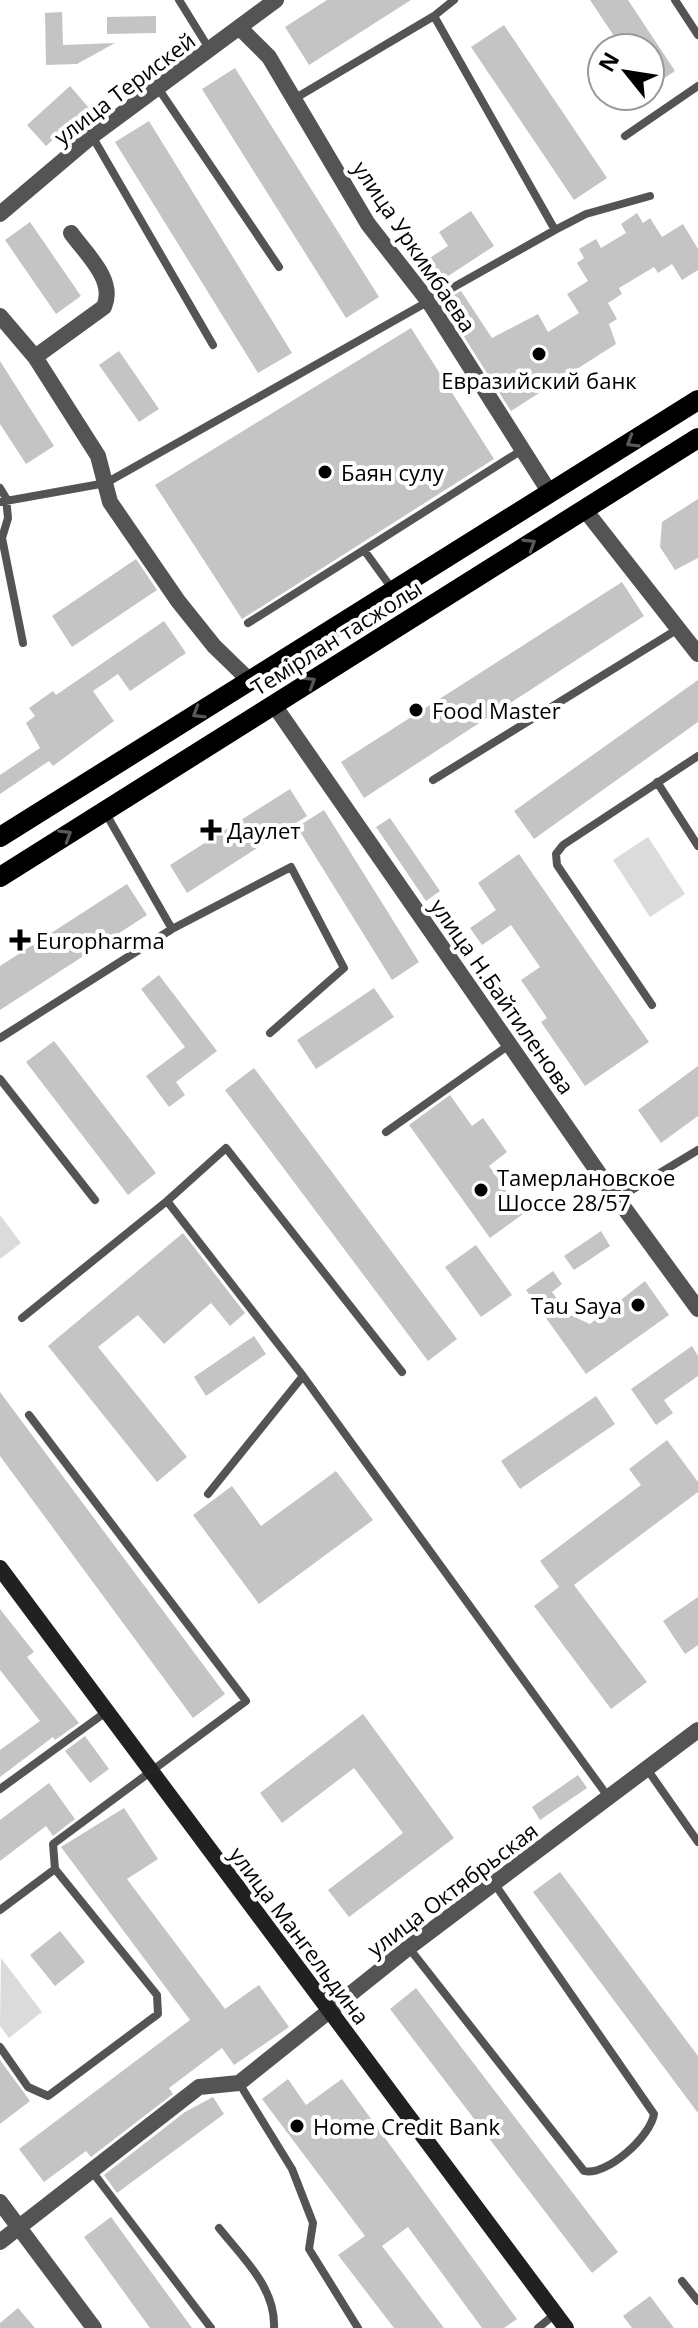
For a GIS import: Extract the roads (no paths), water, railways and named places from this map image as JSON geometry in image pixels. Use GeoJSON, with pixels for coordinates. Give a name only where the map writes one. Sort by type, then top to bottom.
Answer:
{"type":"FeatureCollection","features":[{"type":"Feature","properties":{"kind":"main road","name":"Темірлан тасжолы"},"geometry":{"type":"LineString","coordinates":[[0,837],[698,400]]}},
{"type":"Feature","properties":{"kind":"main road","name":"Темірлан тасжолы"},"geometry":{"type":"LineString","coordinates":[[0,877],[698,438]]}},
{"type":"Feature","properties":{"kind":"street","name":"улица Терискей"},"geometry":{"type":"LineString","coordinates":[[0,214],[92,136],[276,0]]}},
{"type":"Feature","properties":{"kind":"street","name":"улица Уркимбаева"},"geometry":{"type":"LineString","coordinates":[[240,28],[261,45],[368,224],[429,302],[550,493]]}},
{"type":"Feature","properties":{"kind":"street"},"geometry":{"type":"LineString","coordinates":[[35,357],[104,307],[110,294],[107,284],[71,233]]}},
{"type":"Feature","properties":{"kind":"street"},"geometry":{"type":"LineString","coordinates":[[0,316],[35,357],[98,456],[110,502],[178,601],[214,646],[250,681]]}},
{"type":"Feature","properties":{"kind":"street"},"geometry":{"type":"LineString","coordinates":[[585,510],[698,654]]}},
{"type":"Feature","properties":{"kind":"street","name":"улица Н.Байтиленова"},"geometry":{"type":"LineString","coordinates":[[274,705],[619,1202],[698,1309]]}},
{"type":"Feature","properties":{"kind":"street","name":"улица Мангельдина"},"geometry":{"type":"LineString","coordinates":[[0,1568],[566,2328]]}},
{"type":"Feature","properties":{"kind":"street","name":"улица Октябрьская"},"geometry":{"type":"LineString","coordinates":[[239,2083],[408,1948],[698,1730]]}},
{"type":"Feature","properties":{"kind":"street"},"geometry":{"type":"LineString","coordinates":[[0,2242],[199,2087],[239,2083]]}},
{"type":"Feature","properties":{"kind":"street"},"geometry":{"type":"LineString","coordinates":[[0,2202],[94,2328]]}},
{"type":"Feature","properties":{"kind":"lane"},"geometry":{"type":"LineString","coordinates":[[179,0],[210,50]]}},
{"type":"Feature","properties":{"kind":"lane"},"geometry":{"type":"LineString","coordinates":[[294,99],[434,16],[454,0]]}},
{"type":"Feature","properties":{"kind":"lane"},"geometry":{"type":"LineString","coordinates":[[675,0],[698,35]]}},
{"type":"Feature","properties":{"kind":"lane"},"geometry":{"type":"LineString","coordinates":[[434,16],[555,230]]}},
{"type":"Feature","properties":{"kind":"lane"},"geometry":{"type":"LineString","coordinates":[[625,136],[698,86]]}},
{"type":"Feature","properties":{"kind":"lane"},"geometry":{"type":"LineString","coordinates":[[158,88],[279,267]]}},
{"type":"Feature","properties":{"kind":"lane"},"geometry":{"type":"LineString","coordinates":[[92,136],[213,345]]}},
{"type":"Feature","properties":{"kind":"lane"},"geometry":{"type":"LineString","coordinates":[[3,500],[106,483],[555,230],[586,214],[650,196]]}},
{"type":"Feature","properties":{"kind":"lane"},"geometry":{"type":"LineString","coordinates":[[248,623],[522,450]]}},
{"type":"Feature","properties":{"kind":"lane"},"geometry":{"type":"LineString","coordinates":[[0,488],[8,518],[2,538],[23,643]]}},
{"type":"Feature","properties":{"kind":"lane"},"geometry":{"type":"LineString","coordinates":[[364,550],[394,591]]}},
{"type":"Feature","properties":{"kind":"lane"},"geometry":{"type":"LineString","coordinates":[[433,780],[678,628]]}},
{"type":"Feature","properties":{"kind":"lane"},"geometry":{"type":"LineString","coordinates":[[652,1005],[557,865],[556,854],[563,845],[698,756]]}},
{"type":"Feature","properties":{"kind":"lane"},"geometry":{"type":"LineString","coordinates":[[657,782],[698,846]]}},
{"type":"Feature","properties":{"kind":"lane"},"geometry":{"type":"LineString","coordinates":[[105,811],[172,929]]}},
{"type":"Feature","properties":{"kind":"lane"},"geometry":{"type":"LineString","coordinates":[[0,1038],[172,929],[291,867],[344,968],[270,1033]]}},
{"type":"Feature","properties":{"kind":"lane"},"geometry":{"type":"LineString","coordinates":[[386,1132],[510,1045]]}},
{"type":"Feature","properties":{"kind":"lane"},"geometry":{"type":"LineString","coordinates":[[0,1079],[95,1200]]}},
{"type":"Feature","properties":{"kind":"lane"},"geometry":{"type":"LineString","coordinates":[[22,1318],[167,1201],[226,1148],[402,1372]]}},
{"type":"Feature","properties":{"kind":"lane"},"geometry":{"type":"LineString","coordinates":[[619,1202],[625,1194],[698,1150]]}},
{"type":"Feature","properties":{"kind":"lane"},"geometry":{"type":"LineString","coordinates":[[167,1201],[303,1376],[609,1798]]}},
{"type":"Feature","properties":{"kind":"lane"},"geometry":{"type":"LineString","coordinates":[[208,1494],[303,1376]]}},
{"type":"Feature","properties":{"kind":"lane"},"geometry":{"type":"LineString","coordinates":[[0,2047],[28,2087],[48,2096],[158,2014],[157,1995],[55,1869],[53,1844],[246,1701],[29,1415]]}},
{"type":"Feature","properties":{"kind":"lane"},"geometry":{"type":"LineString","coordinates":[[0,1789],[106,1712]]}},
{"type":"Feature","properties":{"kind":"lane"},"geometry":{"type":"LineString","coordinates":[[647,1769],[698,1842]]}},
{"type":"Feature","properties":{"kind":"lane"},"geometry":{"type":"LineString","coordinates":[[0,1910],[55,1869]]}},
{"type":"Feature","properties":{"kind":"lane"},"geometry":{"type":"LineString","coordinates":[[408,1948],[584,2171],[593,2173],[603,2170],[646,2135],[654,2114],[494,1883]]}},
{"type":"Feature","properties":{"kind":"lane"},"geometry":{"type":"LineString","coordinates":[[239,2083],[292,2169],[313,2223],[309,2249],[358,2328]]}},
{"type":"Feature","properties":{"kind":"lane"},"geometry":{"type":"LineString","coordinates":[[91,2170],[211,2328]]}},
{"type":"Feature","properties":{"kind":"lane"},"geometry":{"type":"LineString","coordinates":[[219,2228],[263,2283],[273,2306],[274,2328]]}},
{"type":"Feature","properties":{"kind":"lane"},"geometry":{"type":"LineString","coordinates":[[682,2281],[698,2301]]}},
{"type":"Feature","properties":{"kind":"lane"},"geometry":{"type":"LineString","coordinates":[[538,2328],[555,2314]]}},
{"type":"Feature","properties":{"kind":"place","name":"Евразийский банк"},"geometry":{"type":"Point","coordinates":[539,354]}},
{"type":"Feature","properties":{"kind":"place","name":"Баян сулу"},"geometry":{"type":"Point","coordinates":[325,472]}},
{"type":"Feature","properties":{"kind":"place","name":"Food Master"},"geometry":{"type":"Point","coordinates":[416,710]}},
{"type":"Feature","properties":{"kind":"place","name":"Даулет"},"geometry":{"type":"Point","coordinates":[211,830]}},
{"type":"Feature","properties":{"kind":"place","name":"Europharma"},"geometry":{"type":"Point","coordinates":[20,940]}},
{"type":"Feature","properties":{"kind":"place","name":"Тамерлановское Шоссе 28/57"},"geometry":{"type":"Point","coordinates":[481,1190]}},
{"type":"Feature","properties":{"kind":"place","name":"Tau Saya"},"geometry":{"type":"Point","coordinates":[638,1305]}},
{"type":"Feature","properties":{"kind":"place","name":"Home Credit Bank"},"geometry":{"type":"Point","coordinates":[297,2126]}}]}
